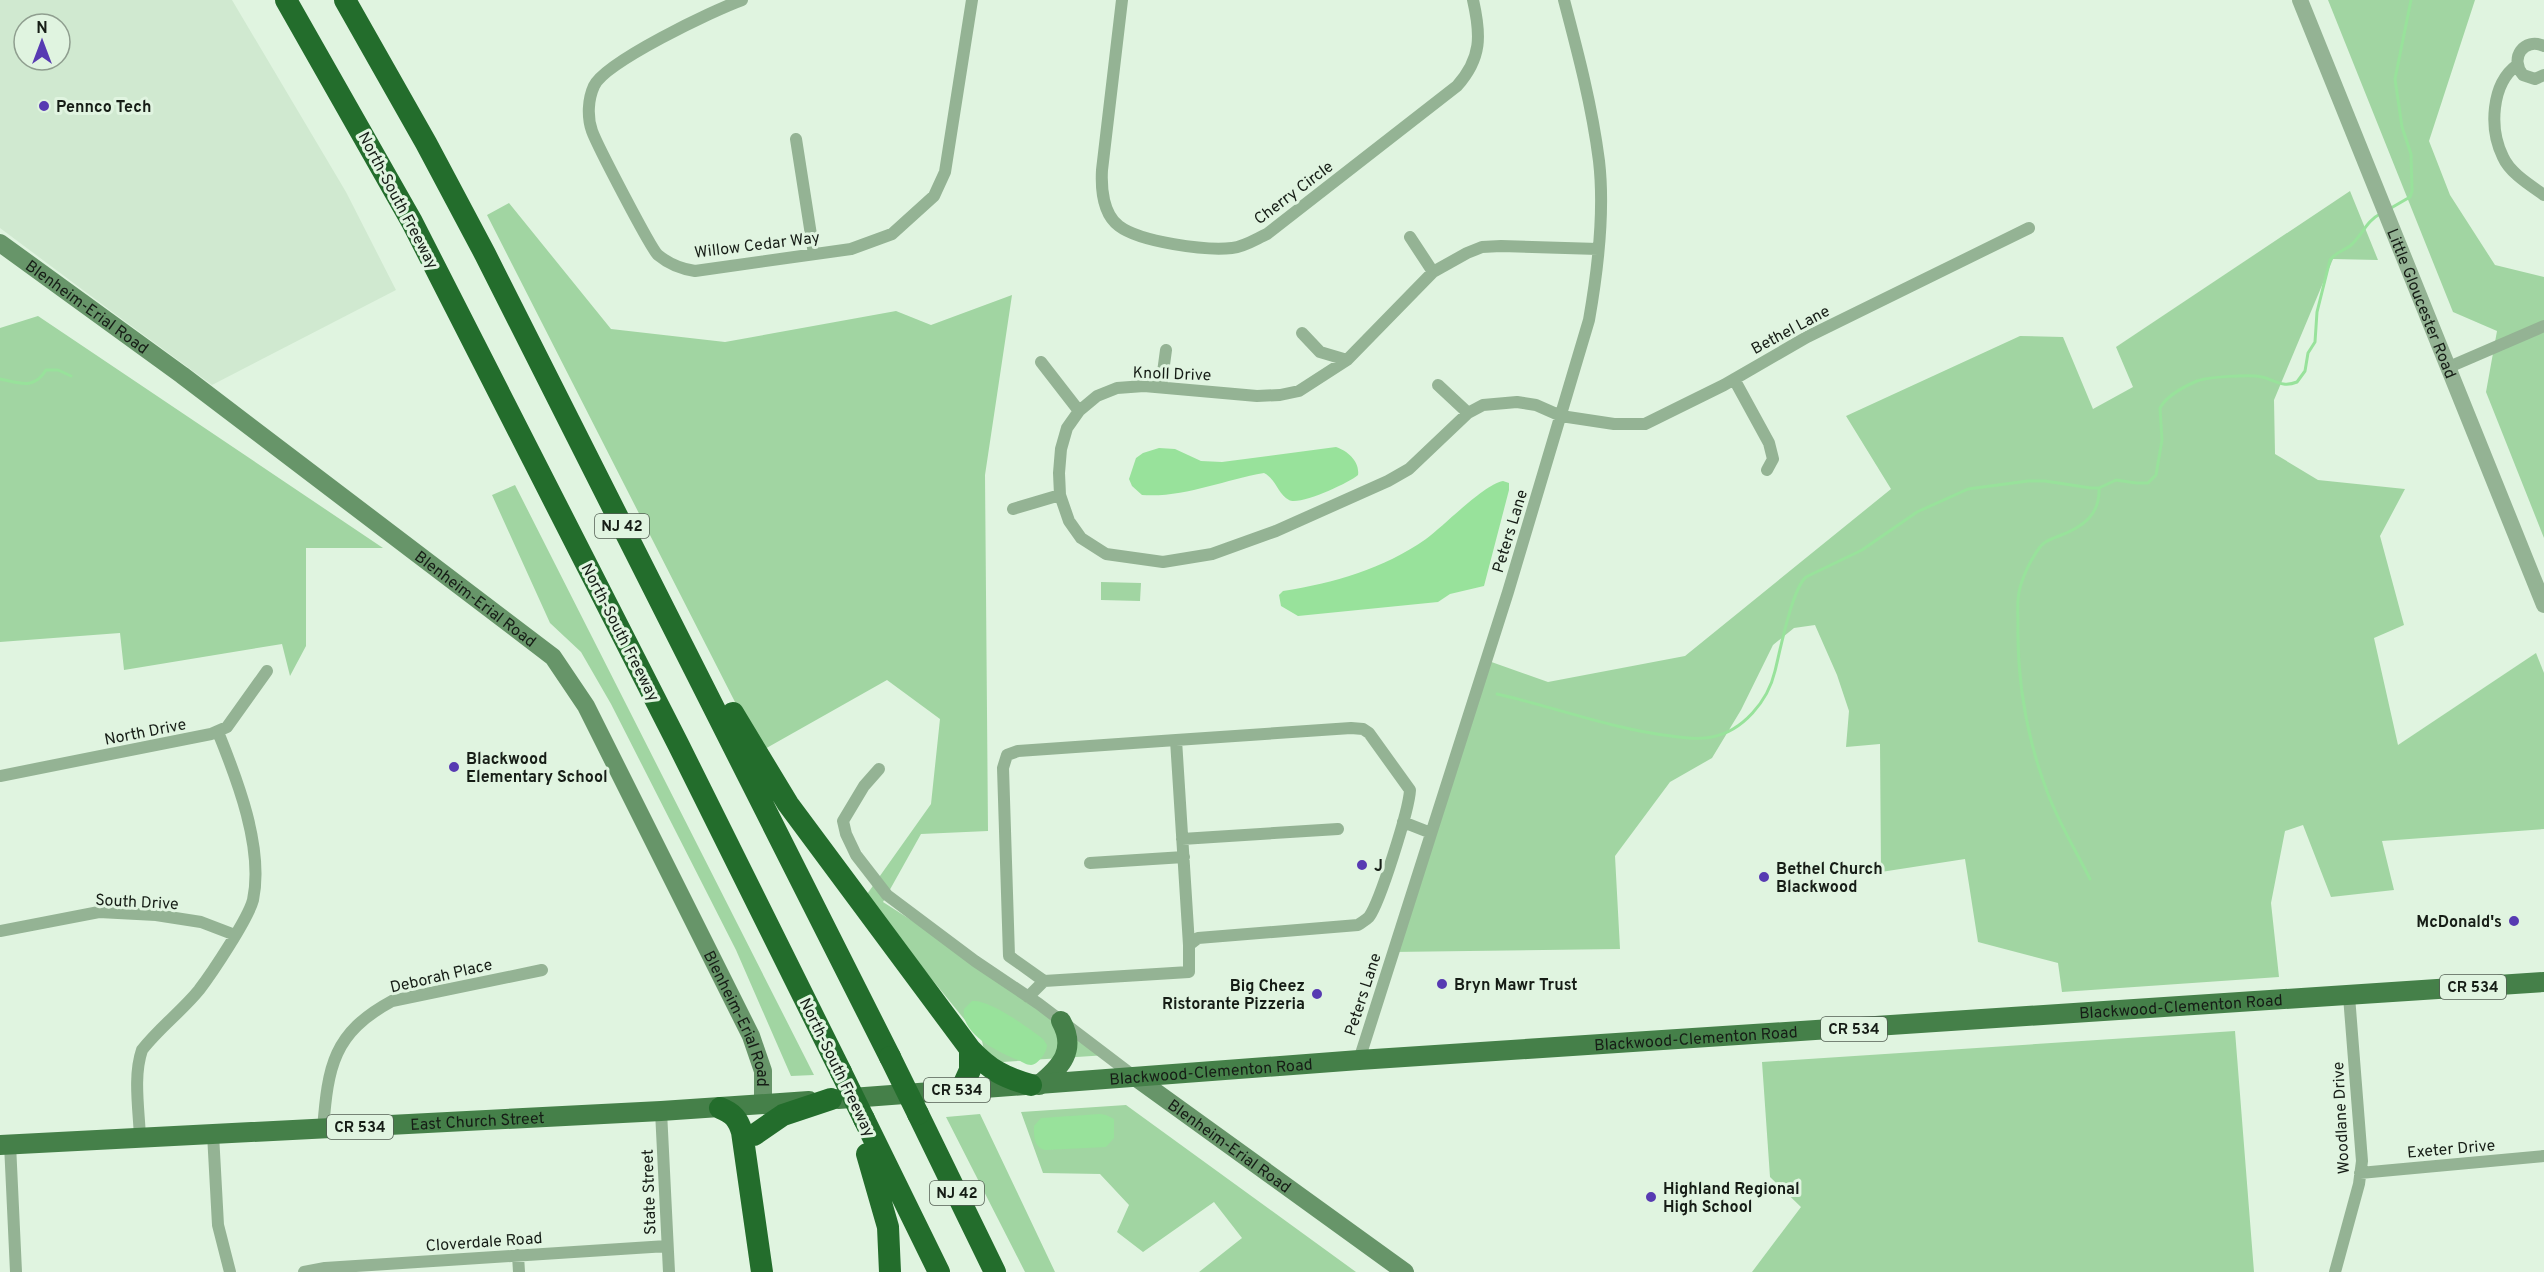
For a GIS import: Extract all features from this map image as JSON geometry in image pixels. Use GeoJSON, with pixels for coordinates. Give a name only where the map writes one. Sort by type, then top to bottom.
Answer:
{"type":"FeatureCollection","features":[{"type":"Feature","properties":{"kind":"highway","name":"North-South Freeway"},"geometry":{"type":"LineString","coordinates":[[286,0],[412,222],[669,726],[828,1047],[836,1074],[939,1272]]}},
{"type":"Feature","properties":{"kind":"highway","name":"NJ 42"},"geometry":{"type":"LineString","coordinates":[[345,0],[405,104],[475,234],[890,1057],[995,1272]]}},
{"type":"Feature","properties":{"kind":"highway"},"geometry":{"type":"LineString","coordinates":[[615,512],[759,759],[788,804],[970,1049],[981,1061],[1003,1077],[1035,1085]]}},
{"type":"Feature","properties":{"kind":"highway"},"geometry":{"type":"LineString","coordinates":[[961,1090],[970,1070],[970,1049]]}},
{"type":"Feature","properties":{"kind":"highway"},"geometry":{"type":"LineString","coordinates":[[754,1135],[783,1115],[831,1099]]}},
{"type":"Feature","properties":{"kind":"highway"},"geometry":{"type":"LineString","coordinates":[[747,1161],[763,1104]]}},
{"type":"Feature","properties":{"kind":"highway"},"geometry":{"type":"LineString","coordinates":[[720,1108],[731,1112],[738,1121],[747,1161],[762,1272]]}},
{"type":"Feature","properties":{"kind":"highway"},"geometry":{"type":"LineString","coordinates":[[859,1119],[884,1206],[890,1251],[890,1272]]}},
{"type":"Feature","properties":{"kind":"main road","name":"Blenheim-Erial Road"},"geometry":{"type":"LineString","coordinates":[[0,243],[182,375],[553,657],[586,706],[751,1036],[762,1071],[763,1104]]}},
{"type":"Feature","properties":{"kind":"main road","name":"Blackwood-Clementon Road"},"geometry":{"type":"LineString","coordinates":[[883,1095],[1359,1060],[2544,982]]}},
{"type":"Feature","properties":{"kind":"main road"},"geometry":{"type":"LineString","coordinates":[[1035,1085],[1059,1068],[1066,1056],[1067,1037],[1061,1021]]}},
{"type":"Feature","properties":{"kind":"main road","name":"Blenheim-Erial Road"},"geometry":{"type":"LineString","coordinates":[[1135,1077],[1405,1272]]}},
{"type":"Feature","properties":{"kind":"main road","name":"East Church Street"},"geometry":{"type":"LineString","coordinates":[[5,1144],[720,1108],[883,1095]]}},
{"type":"Feature","properties":{"kind":"street","name":"Willow Cedar Way"},"geometry":{"type":"LineString","coordinates":[[742,0],[697,19],[602,73],[594,85],[589,102],[592,130],[656,254],[678,268],[695,271],[851,249],[892,234],[934,196],[945,172],[949,152],[972,0]]}},
{"type":"Feature","properties":{"kind":"street","name":"Cherry Circle"},"geometry":{"type":"LineString","coordinates":[[1122,0],[1102,170],[1101,187],[1107,210],[1118,225],[1126,230],[1159,241],[1207,248],[1234,248],[1267,234],[1457,86],[1471,70],[1476,55],[1478,22],[1473,0]]}},
{"type":"Feature","properties":{"kind":"street","name":"Peters Lane"},"geometry":{"type":"LineString","coordinates":[[1359,1060],[1508,592],[1589,321],[1597,278],[1599,163],[1588,95],[1564,0]]}},
{"type":"Feature","properties":{"kind":"street","name":"Little Gloucester Road"},"geometry":{"type":"LineString","coordinates":[[2300,0],[2544,605]]}},
{"type":"Feature","properties":{"kind":"street"},"geometry":{"type":"LineString","coordinates":[[2544,46],[2535,43],[2523,48],[2517,58],[2517,65],[2523,75],[2529,78],[2544,75]]}},
{"type":"Feature","properties":{"kind":"street"},"geometry":{"type":"LineString","coordinates":[[2517,65],[2506,75],[2498,89],[2496,138],[2503,158],[2520,177],[2544,195]]}},
{"type":"Feature","properties":{"kind":"street"},"geometry":{"type":"LineString","coordinates":[[796,139],[814,254]]}},
{"type":"Feature","properties":{"kind":"street","name":"Bethel Lane"},"geometry":{"type":"LineString","coordinates":[[1561,416],[1614,424],[1645,424],[1734,379],[1807,337],[2029,228]]}},
{"type":"Feature","properties":{"kind":"street"},"geometry":{"type":"LineString","coordinates":[[1410,237],[1433,272]]}},
{"type":"Feature","properties":{"kind":"street","name":"Knoll Drive"},"geometry":{"type":"LineString","coordinates":[[1561,416],[1536,405],[1517,402],[1483,405],[1468,413],[1409,469],[1388,481],[1276,531],[1212,554],[1164,562],[1106,554],[1081,538],[1069,521],[1060,495],[1061,449],[1067,428],[1079,411],[1097,396],[1117,388],[1161,387],[1257,396],[1299,391],[1347,360],[1433,272],[1447,263],[1482,247],[1598,249]]}},
{"type":"Feature","properties":{"kind":"street"},"geometry":{"type":"LineString","coordinates":[[2448,367],[2544,326]]}},
{"type":"Feature","properties":{"kind":"street"},"geometry":{"type":"LineString","coordinates":[[1302,333],[1320,351],[1347,360]]}},
{"type":"Feature","properties":{"kind":"street"},"geometry":{"type":"LineString","coordinates":[[1161,387],[1166,350]]}},
{"type":"Feature","properties":{"kind":"street"},"geometry":{"type":"LineString","coordinates":[[1041,362],[1079,411]]}},
{"type":"Feature","properties":{"kind":"street"},"geometry":{"type":"LineString","coordinates":[[1734,379],[1769,443],[1773,459],[1767,470]]}},
{"type":"Feature","properties":{"kind":"street"},"geometry":{"type":"LineString","coordinates":[[1438,385],[1468,413]]}},
{"type":"Feature","properties":{"kind":"street"},"geometry":{"type":"LineString","coordinates":[[1013,509],[1060,495]]}},
{"type":"Feature","properties":{"kind":"street"},"geometry":{"type":"LineString","coordinates":[[140,1138],[138,1078],[142,1050],[199,990],[235,935],[253,901],[255,869],[248,822],[238,782],[218,732],[227,727],[267,671]]}},
{"type":"Feature","properties":{"kind":"street"},"geometry":{"type":"LineString","coordinates":[[996,974],[1009,956],[1003,768],[1007,755],[1018,751],[1351,728],[1363,729],[1369,733],[1410,790],[1409,801],[1376,905],[1368,919],[1358,925],[1198,938],[1189,945]]}},
{"type":"Feature","properties":{"kind":"street","name":"North Drive"},"geometry":{"type":"LineString","coordinates":[[0,776],[218,732]]}},
{"type":"Feature","properties":{"kind":"street"},"geometry":{"type":"LineString","coordinates":[[1009,956],[1044,981],[1189,972],[1176,740]]}},
{"type":"Feature","properties":{"kind":"street","name":"Blenheim-Erial Road"},"geometry":{"type":"LineString","coordinates":[[879,769],[864,786],[843,821],[846,834],[856,855],[887,894],[1135,1077]]}},
{"type":"Feature","properties":{"kind":"street"},"geometry":{"type":"LineString","coordinates":[[1402,822],[1431,833]]}},
{"type":"Feature","properties":{"kind":"street"},"geometry":{"type":"LineString","coordinates":[[1182,839],[1338,829]]}},
{"type":"Feature","properties":{"kind":"street"},"geometry":{"type":"LineString","coordinates":[[1090,863],[1184,857]]}},
{"type":"Feature","properties":{"kind":"street","name":"South Drive"},"geometry":{"type":"LineString","coordinates":[[0,931],[99,912],[156,915],[190,920],[235,935]]}},
{"type":"Feature","properties":{"kind":"street","name":"Deborah Place"},"geometry":{"type":"LineString","coordinates":[[323,1129],[326,1089],[341,1042],[371,1012],[392,1001],[542,970]]}},
{"type":"Feature","properties":{"kind":"street"},"geometry":{"type":"LineString","coordinates":[[1028,997],[1044,981]]}},
{"type":"Feature","properties":{"kind":"street","name":"Woodlane Drive"},"geometry":{"type":"LineString","coordinates":[[2335,1272],[2362,1161],[2349,996]]}},
{"type":"Feature","properties":{"kind":"street","name":"State Street"},"geometry":{"type":"LineString","coordinates":[[662,1111],[669,1272]]}},
{"type":"Feature","properties":{"kind":"street"},"geometry":{"type":"LineString","coordinates":[[213,1134],[218,1225],[230,1272]]}},
{"type":"Feature","properties":{"kind":"street"},"geometry":{"type":"LineString","coordinates":[[5,1144],[16,1272]]}},
{"type":"Feature","properties":{"kind":"street","name":"Exeter Drive"},"geometry":{"type":"LineString","coordinates":[[2360,1173],[2544,1156]]}},
{"type":"Feature","properties":{"kind":"street","name":"Cloverdale Road"},"geometry":{"type":"LineString","coordinates":[[304,1272],[325,1268],[667,1246]]}},
{"type":"Feature","properties":{"kind":"street"},"geometry":{"type":"LineString","coordinates":[[518,1255],[519,1272]]}},
{"type":"Feature","properties":{"kind":"shaded area"},"geometry":{"type":"Polygon","coordinates":[[[0,0],[232,0],[346,192],[396,290],[212,385],[0,228],[0,0]]]}},
{"type":"Feature","properties":{"kind":"shaded area"},"geometry":{"type":"Polygon","coordinates":[[[2328,0],[2475,0],[2429,141],[2450,195],[2495,265],[2544,277],[2544,538],[2486,392],[2497,331],[2453,312],[2328,0]]]}},
{"type":"Feature","properties":{"kind":"shaded area"},"geometry":{"type":"Polygon","coordinates":[[[2350,191],[2378,260],[2333,259],[2274,400],[2275,454],[2318,480],[2405,489],[2380,536],[2404,625],[2374,638],[2398,745],[2536,653],[2544,673],[2544,829],[2382,841],[2394,890],[2331,897],[2303,825],[2285,831],[2271,903],[2279,977],[2062,992],[2058,963],[1978,942],[1965,859],[1881,872],[1880,744],[1846,747],[1849,711],[1837,675],[1815,625],[1794,628],[1773,645],[1741,710],[1712,758],[1670,782],[1615,856],[1620,949],[1392,952],[1483,659],[1548,682],[1685,656],[1891,489],[1846,416],[2020,336],[2063,337],[2093,409],[2133,387],[2116,347],[2350,191]]]}},
{"type":"Feature","properties":{"kind":"shaded area"},"geometry":{"type":"Polygon","coordinates":[[[509,203],[611,329],[725,342],[896,311],[931,325],[1012,295],[985,475],[988,831],[921,834],[883,902],[975,961],[1107,1055],[987,1063],[982,1041],[865,897],[931,804],[940,719],[887,680],[763,750],[762,755],[487,215],[509,203]]]}},
{"type":"Feature","properties":{"kind":"shaded area"},"geometry":{"type":"Polygon","coordinates":[[[38,316],[383,548],[306,548],[306,646],[290,676],[282,644],[124,670],[120,633],[0,642],[0,328],[38,316]]]}},
{"type":"Feature","properties":{"kind":"shaded area"},"geometry":{"type":"Polygon","coordinates":[[[1336,447],[1345,451],[1352,458],[1357,466],[1358,475],[1335,488],[1303,500],[1289,500],[1264,473],[1188,491],[1158,495],[1142,495],[1132,486],[1129,479],[1136,458],[1159,448],[1175,449],[1201,461],[1222,462],[1336,447]]]}},
{"type":"Feature","properties":{"kind":"shaded area"},"geometry":{"type":"Polygon","coordinates":[[[1503,481],[1509,483],[1509,490],[1484,586],[1450,594],[1438,602],[1298,616],[1281,606],[1279,595],[1283,591],[1321,584],[1358,573],[1410,550],[1485,490],[1503,481]]]}},
{"type":"Feature","properties":{"kind":"shaded area"},"geometry":{"type":"Polygon","coordinates":[[[515,485],[814,1075],[791,1076],[736,950],[611,704],[581,652],[550,623],[492,495],[515,485]]]}},
{"type":"Feature","properties":{"kind":"shaded area"},"geometry":{"type":"Polygon","coordinates":[[[1101,582],[1141,583],[1140,601],[1101,600],[1101,582]]]}},
{"type":"Feature","properties":{"kind":"shaded area"},"geometry":{"type":"Polygon","coordinates":[[[972,1001],[998,1009],[1043,1039],[1047,1045],[1042,1057],[1031,1065],[1001,1053],[983,1041],[968,1027],[964,1018],[964,1009],[972,1001]]]}},
{"type":"Feature","properties":{"kind":"shaded area"},"geometry":{"type":"Polygon","coordinates":[[[2235,1031],[2254,1272],[1752,1272],[1801,1207],[1770,1177],[1762,1062],[2235,1031]]]}},
{"type":"Feature","properties":{"kind":"shaded area"},"geometry":{"type":"Polygon","coordinates":[[[1126,1105],[1356,1272],[1199,1272],[1242,1238],[1214,1202],[1143,1252],[1117,1232],[1129,1205],[1100,1174],[1043,1173],[1021,1112],[1126,1105]]]}},
{"type":"Feature","properties":{"kind":"shaded area"},"geometry":{"type":"Polygon","coordinates":[[[980,1114],[1055,1272],[1025,1272],[946,1117],[980,1114]]]}},
{"type":"Feature","properties":{"kind":"shaded area"},"geometry":{"type":"Polygon","coordinates":[[[1100,1114],[1114,1119],[1114,1138],[1106,1147],[1045,1150],[1036,1144],[1034,1126],[1041,1118],[1100,1114]]]}},
{"type":"Feature","properties":{"kind":"waterway"},"geometry":{"type":"LineString","coordinates":[[2391,208],[2410,197],[2412,191],[2411,154],[2402,127],[2395,79],[2411,0]]}},
{"type":"Feature","properties":{"kind":"waterway"},"geometry":{"type":"LineString","coordinates":[[1497,694],[1649,733],[1692,738],[1707,738],[1723,734],[1744,721],[1767,693],[1772,682],[1791,607],[1806,577],[1862,550],[1917,512],[1968,489],[2028,481],[2045,481],[2091,488],[2099,488],[2116,480],[2148,483],[2156,475],[2162,440],[2160,408],[2176,392],[2197,381],[2219,377],[2256,376],[2283,384],[2297,382],[2305,371],[2308,353],[2315,342],[2317,312],[2330,260],[2350,246],[2380,214]]}},
{"type":"Feature","properties":{"kind":"waterway"},"geometry":{"type":"LineString","coordinates":[[0,379],[26,384],[37,380],[46,370],[58,370],[71,376]]}},
{"type":"Feature","properties":{"kind":"waterway"},"geometry":{"type":"LineString","coordinates":[[2090,879],[2052,805],[2034,752],[2019,667],[2018,604],[2022,580],[2037,552],[2046,541],[2076,528],[2088,519],[2097,506],[2099,488]]}},
{"type":"Feature","properties":{"kind":"place","name":"Pennco Tech"},"geometry":{"type":"Point","coordinates":[44,106]}},
{"type":"Feature","properties":{"kind":"place","name":"Blackwood Elementary School"},"geometry":{"type":"Point","coordinates":[454,767]}},
{"type":"Feature","properties":{"kind":"place","name":"J"},"geometry":{"type":"Point","coordinates":[1362,865]}},
{"type":"Feature","properties":{"kind":"place","name":"Bethel Church Blackwood"},"geometry":{"type":"Point","coordinates":[1764,877]}},
{"type":"Feature","properties":{"kind":"place","name":"McDonald's"},"geometry":{"type":"Point","coordinates":[2514,921]}},
{"type":"Feature","properties":{"kind":"place","name":"Bryn Mawr Trust"},"geometry":{"type":"Point","coordinates":[1442,984]}},
{"type":"Feature","properties":{"kind":"place","name":"Big Cheez Ristorante Pizzeria"},"geometry":{"type":"Point","coordinates":[1317,994]}},
{"type":"Feature","properties":{"kind":"place","name":"Highland Regional High School"},"geometry":{"type":"Point","coordinates":[1651,1197]}}]}
